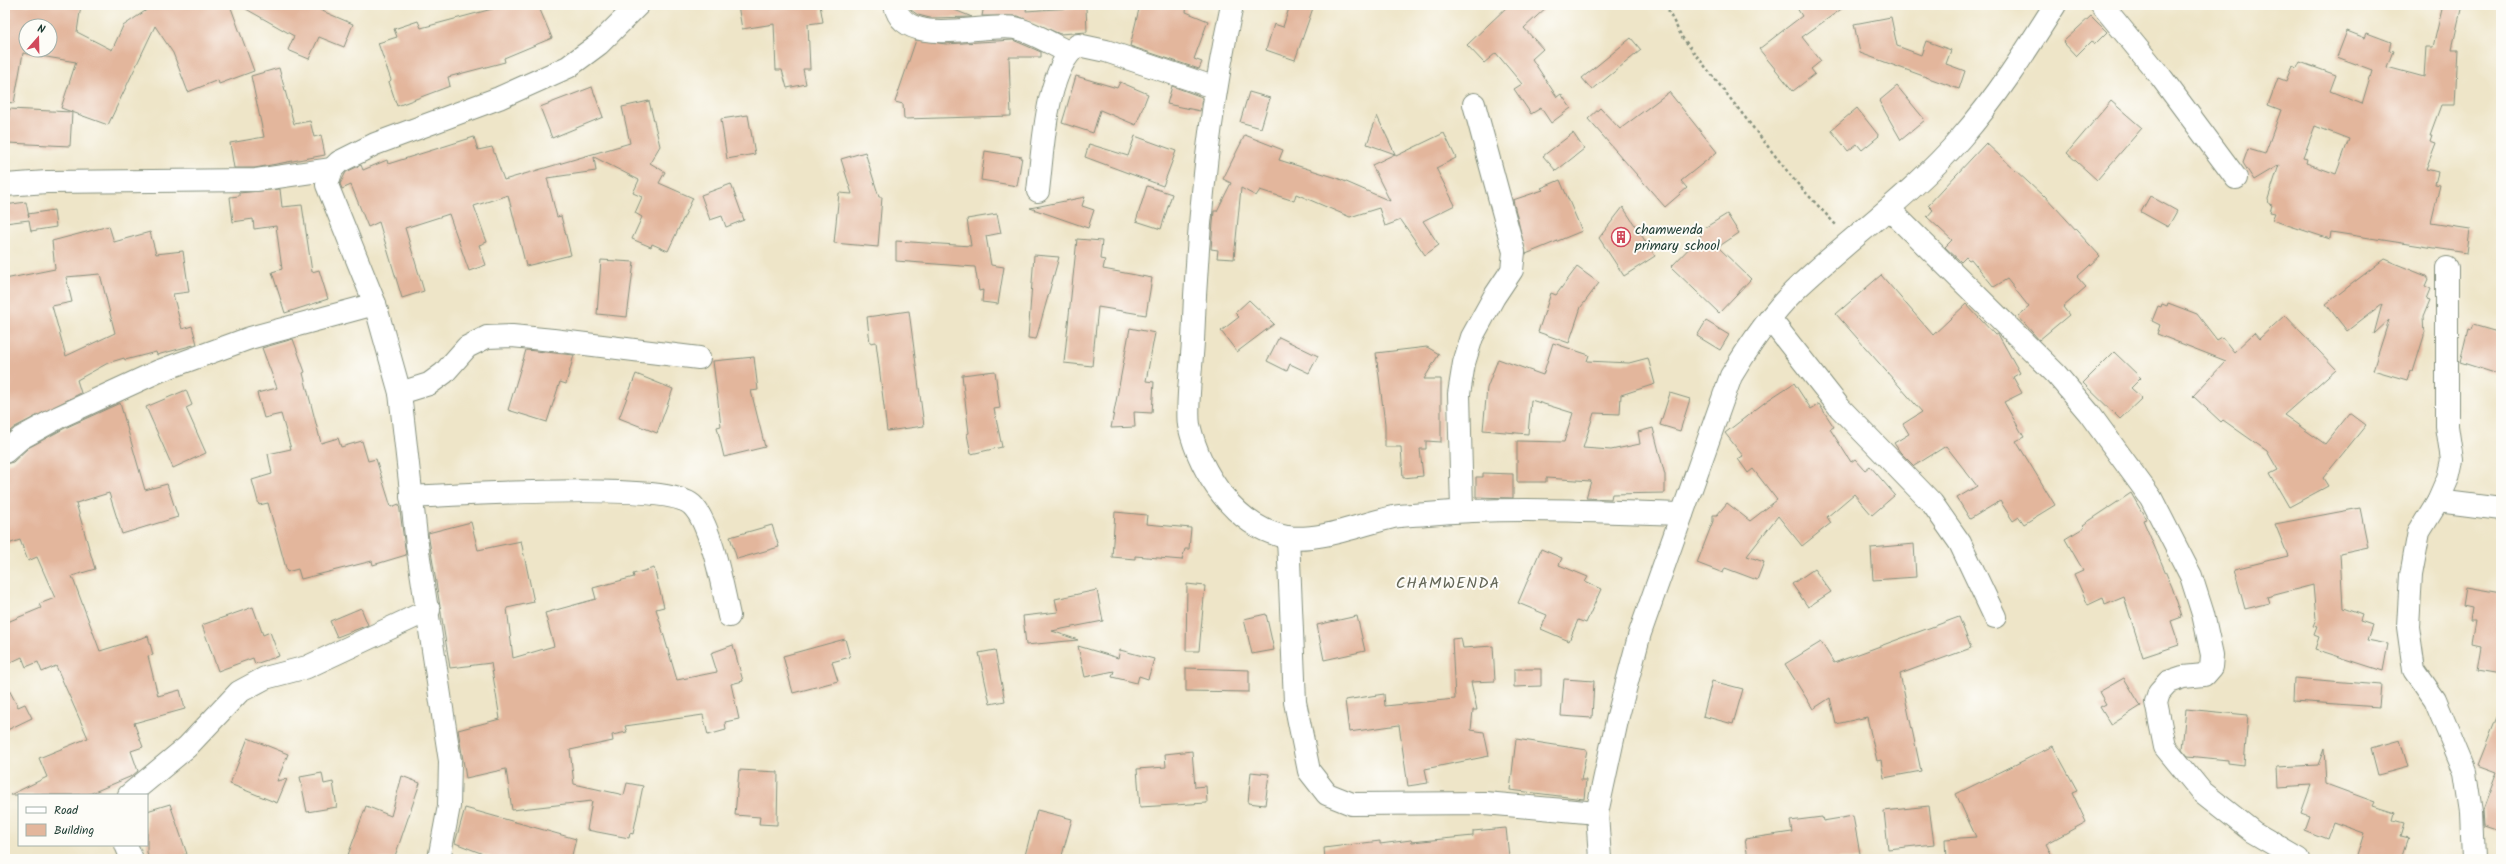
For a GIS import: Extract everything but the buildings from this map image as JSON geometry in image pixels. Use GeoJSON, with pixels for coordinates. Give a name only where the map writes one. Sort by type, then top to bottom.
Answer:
{"type":"FeatureCollection","features":[{"type":"Feature","properties":{"kind":"street"},"geometry":{"type":"LineString","coordinates":[[439,859],[449,806],[450,761],[429,610],[411,497],[400,393],[374,304],[327,185],[332,169],[339,162],[375,144],[500,98],[568,67],[600,44],[638,5]]}},
{"type":"Feature","properties":{"kind":"street"},"geometry":{"type":"LineString","coordinates":[[895,5],[907,24],[923,30],[959,31],[985,28],[1014,28],[1033,35],[1068,52]]}},
{"type":"Feature","properties":{"kind":"street"},"geometry":{"type":"LineString","coordinates":[[1232,5],[1216,88],[1196,254],[1189,422],[1202,466],[1227,502],[1248,519],[1271,532],[1288,537],[1315,536],[1396,517],[1462,510],[1682,514]]}},
{"type":"Feature","properties":{"kind":"street"},"geometry":{"type":"LineString","coordinates":[[1600,859],[1597,813],[1618,716],[1640,633],[1732,376],[1750,345],[1793,292],[1888,209],[1961,139],[2018,63],[2055,5]]}},
{"type":"Feature","properties":{"kind":"street"},"geometry":{"type":"LineString","coordinates":[[2102,5],[2161,77],[2236,178]]}},
{"type":"Feature","properties":{"kind":"street"},"geometry":{"type":"LineString","coordinates":[[1038,191],[1049,103],[1068,52],[1078,45],[1106,51],[1216,88]]}},
{"type":"Feature","properties":{"kind":"street"},"geometry":{"type":"LineString","coordinates":[[1462,510],[1459,394],[1464,363],[1472,337],[1512,270],[1514,262],[1514,252],[1474,104]]}},
{"type":"Feature","properties":{"kind":"street"},"geometry":{"type":"LineString","coordinates":[[5,185],[55,181],[256,180],[332,169]]}},
{"type":"Feature","properties":{"kind":"street"},"geometry":{"type":"LineString","coordinates":[[1888,209],[2056,374],[2089,413],[2151,498],[2191,576],[2203,614],[2212,654],[2211,667],[2204,674],[2183,677],[2168,682],[2159,692],[2156,702],[2165,747],[2201,791],[2253,832],[2299,859]]}},
{"type":"Feature","properties":{"kind":"street"},"geometry":{"type":"LineString","coordinates":[[2447,268],[2447,426],[2452,460],[2448,478],[2438,501],[2420,532],[2411,575],[2408,627],[2414,670],[2435,700],[2465,772],[2471,812],[2473,859]]}},
{"type":"Feature","properties":{"kind":"street"},"geometry":{"type":"LineString","coordinates":[[5,452],[21,438],[59,417],[159,371],[250,338],[374,304]]}},
{"type":"Feature","properties":{"kind":"street"},"geometry":{"type":"LineString","coordinates":[[1770,319],[1840,408],[1932,503],[1960,543],[1995,617]]}},
{"type":"Feature","properties":{"kind":"street"},"geometry":{"type":"LineString","coordinates":[[400,393],[429,384],[444,373],[467,347],[487,337],[512,336],[553,340],[699,358]]}},
{"type":"Feature","properties":{"kind":"street"},"geometry":{"type":"LineString","coordinates":[[411,497],[541,492],[631,492],[676,497],[691,505],[704,522],[730,616]]}},
{"type":"Feature","properties":{"kind":"street"},"geometry":{"type":"LineString","coordinates":[[2438,501],[2501,510]]}},
{"type":"Feature","properties":{"kind":"street"},"geometry":{"type":"LineString","coordinates":[[1288,537],[1295,702],[1309,771],[1327,794],[1352,804],[1485,803],[1597,813]]}},
{"type":"Feature","properties":{"kind":"street"},"geometry":{"type":"LineString","coordinates":[[130,794],[187,747],[239,692],[265,678],[307,667],[429,610]]}},
{"type":"Feature","properties":{"kind":"street"},"geometry":{"type":"LineString","coordinates":[[126,846],[132,859]]}},
{"type":"Feature","properties":{"kind":"path"},"geometry":{"type":"LineString","coordinates":[[1665,5],[1682,37],[1795,181],[1852,240]]}},
{"type":"Feature","properties":{"kind":"place","name":"chamwenda primary school"},"geometry":{"type":"Point","coordinates":[1621,237]}},
{"type":"Feature","properties":{"kind":"district","name":"CHAMWENDA"},"geometry":{"type":"Point","coordinates":[1448,582]}}]}
